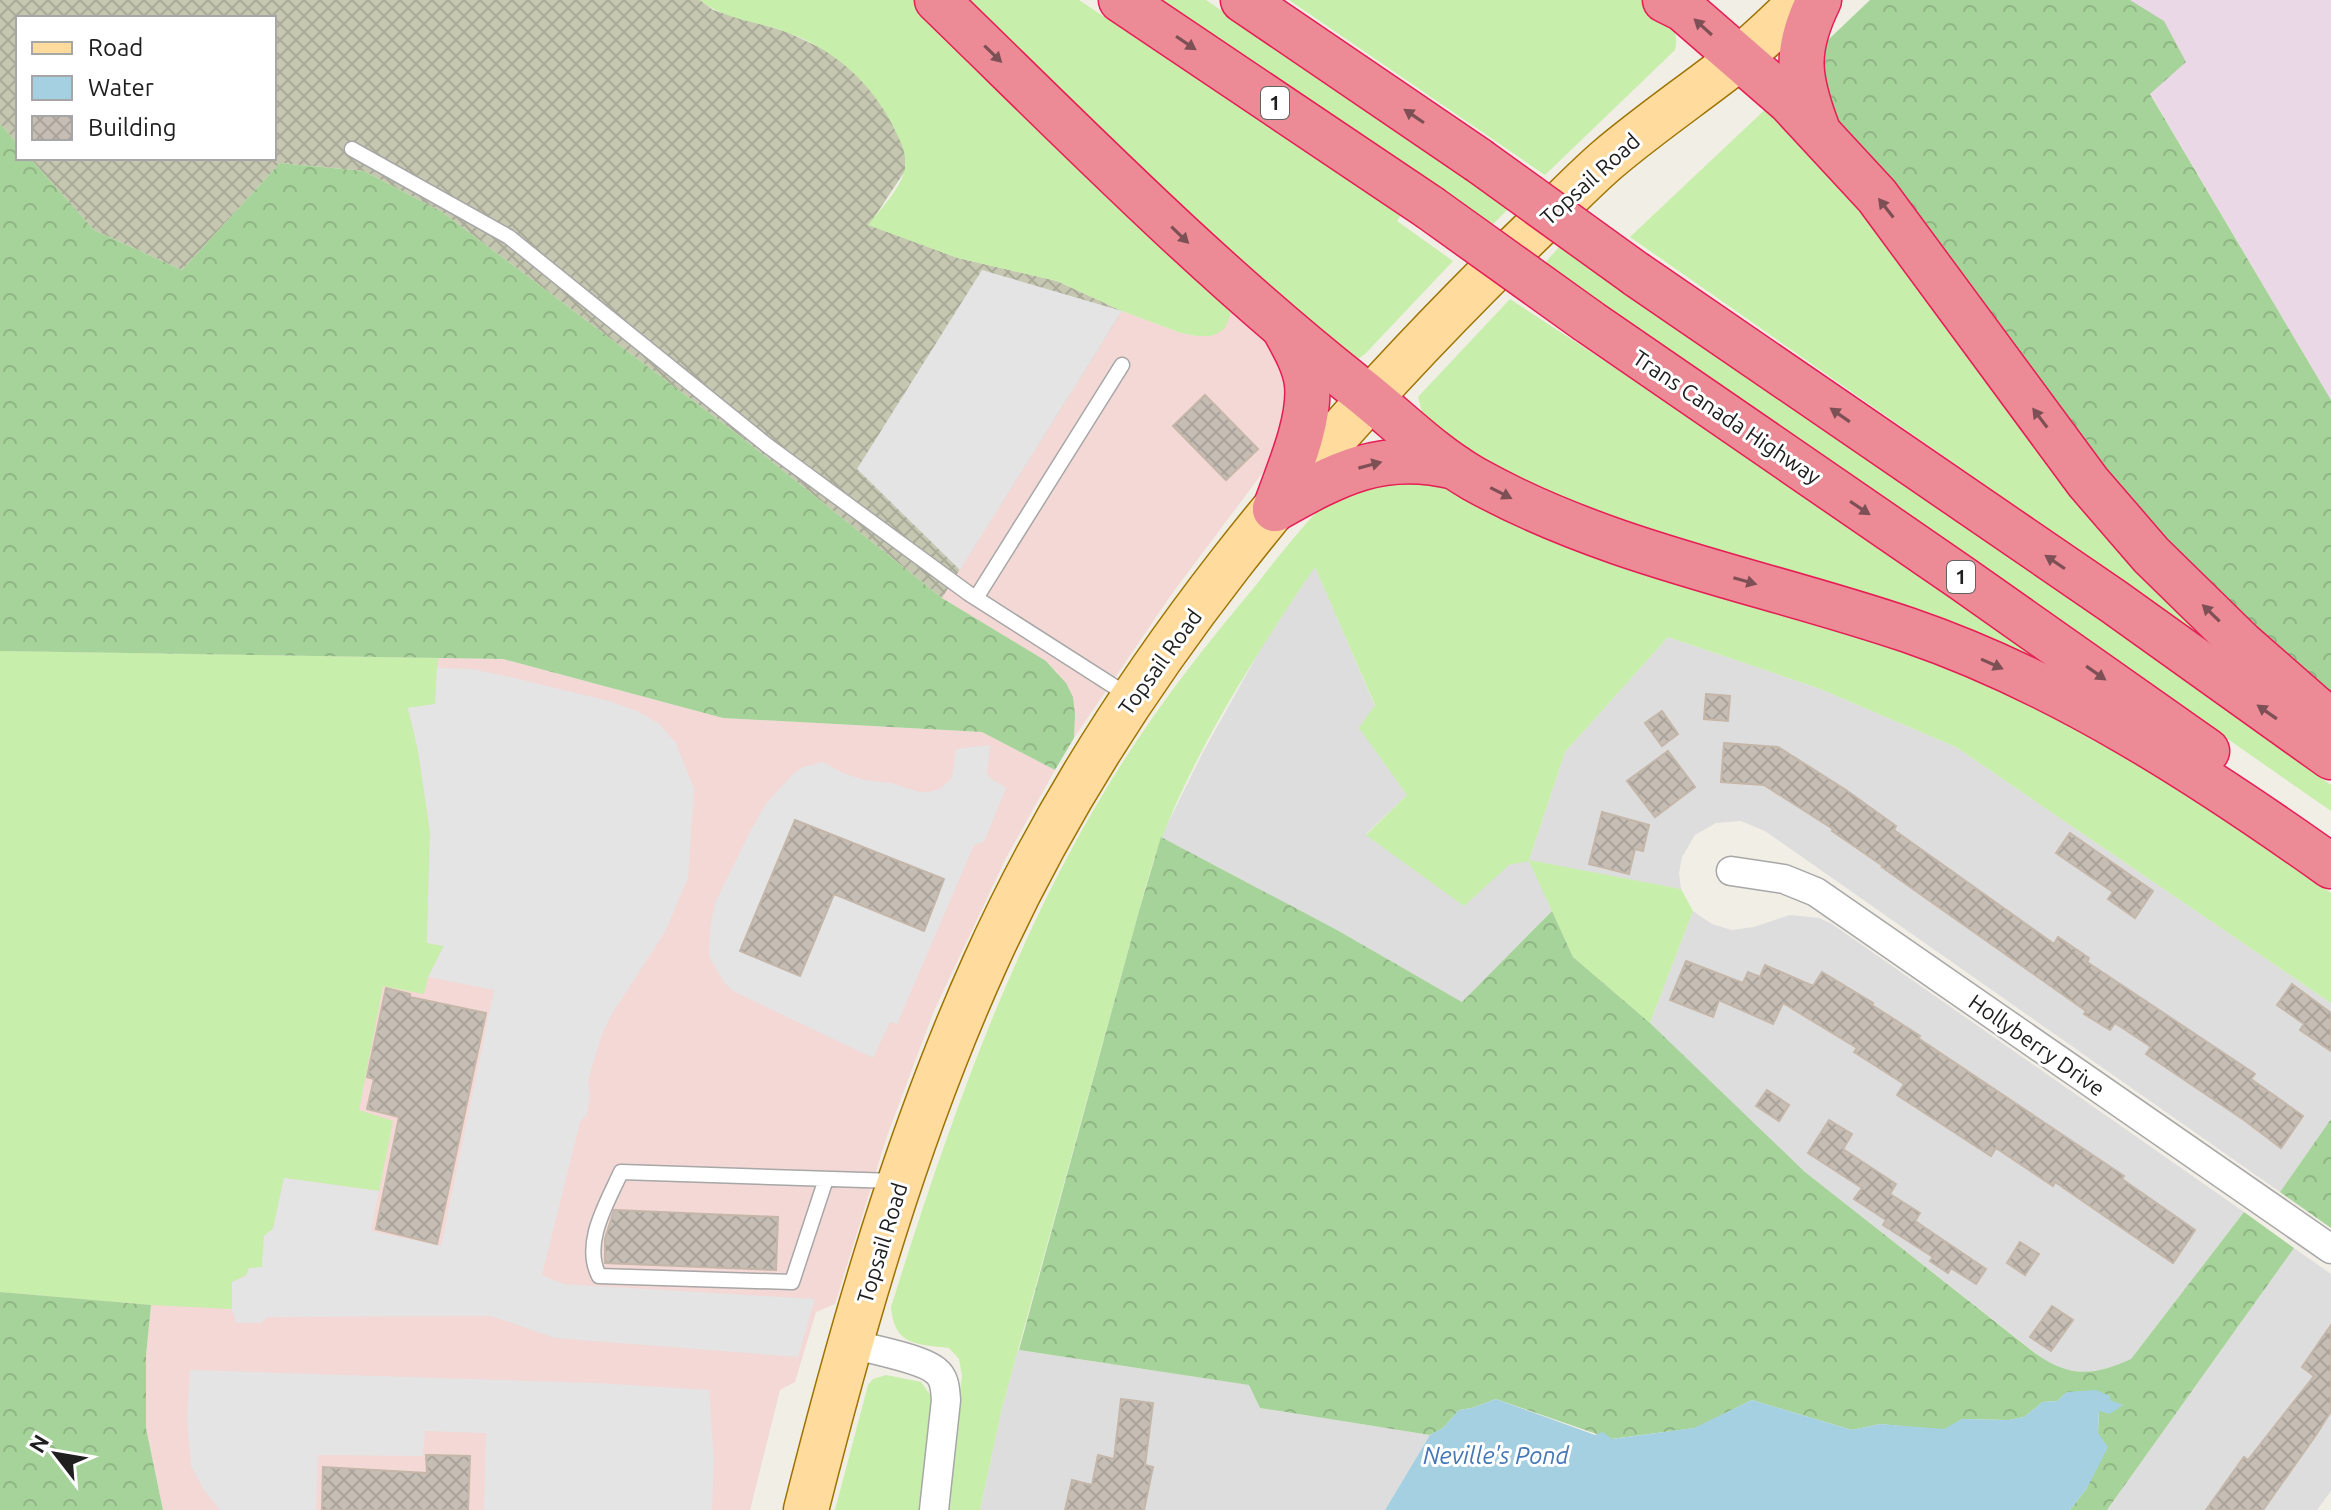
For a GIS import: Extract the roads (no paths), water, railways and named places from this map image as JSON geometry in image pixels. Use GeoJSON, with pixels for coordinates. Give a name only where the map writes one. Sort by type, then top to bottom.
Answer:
{"type":"FeatureCollection","features":[{"type":"Feature","properties":{"kind":"highway"},"geometry":{"type":"LineString","coordinates":[[937,0],[1197,252],[1285,330],[1455,467],[1529,507],[1584,528],[1695,566],[1905,630],[1996,666],[2069,702],[2166,757],[2331,866]]}},
{"type":"Feature","properties":{"kind":"highway","name":"Trans Canada Highway"},"geometry":{"type":"LineString","coordinates":[[1121,0],[1429,207],[2331,839]]}},
{"type":"Feature","properties":{"kind":"highway"},"geometry":{"type":"LineString","coordinates":[[1243,0],[2113,601],[2331,757]]}},
{"type":"Feature","properties":{"kind":"highway"},"geometry":{"type":"LineString","coordinates":[[1665,0],[1683,9],[1817,128],[1877,196],[2079,471],[2151,555],[2242,644],[2331,722]]}},
{"type":"Feature","properties":{"kind":"highway"},"geometry":{"type":"LineString","coordinates":[[1817,128],[1806,100],[1799,58],[1819,0]]}},
{"type":"Feature","properties":{"kind":"highway"},"geometry":{"type":"LineString","coordinates":[[1275,509],[1299,437],[1307,397],[1302,364],[1285,330]]}},
{"type":"Feature","properties":{"kind":"highway"},"geometry":{"type":"LineString","coordinates":[[1275,509],[1341,475],[1380,462],[1403,459],[1455,467]]}},
{"type":"Feature","properties":{"kind":"main road","name":"Topsail Road"},"geometry":{"type":"LineString","coordinates":[[806,1510],[851,1344],[900,1182],[947,1051],[1008,914],[1089,765],[1133,698],[1275,509],[1371,398],[1447,317],[1608,159],[1738,59],[1802,0]]}},
{"type":"Feature","properties":{"kind":"street","name":"Hollyberry Drive"},"geometry":{"type":"LineString","coordinates":[[1731,871],[1784,879],[1816,892],[2331,1249]]}},
{"type":"Feature","properties":{"kind":"street"},"geometry":{"type":"LineString","coordinates":[[851,1344],[926,1365],[938,1372],[945,1383],[946,1400],[934,1510]]}},
{"type":"Feature","properties":{"kind":"lane"},"geometry":{"type":"LineString","coordinates":[[352,149],[509,237],[768,446],[976,598],[1133,698]]}},
{"type":"Feature","properties":{"kind":"lane"},"geometry":{"type":"LineString","coordinates":[[976,598],[1122,365]]}},
{"type":"Feature","properties":{"kind":"lane"},"geometry":{"type":"LineString","coordinates":[[826,1179],[792,1282],[599,1276],[592,1262],[599,1222],[621,1172],[826,1179],[900,1182]]}},
{"type":"Feature","properties":{"kind":"water","name":"Neville's Pond"},"geometry":{"type":"Polygon","coordinates":[[[2096,1390],[2123,1405],[2110,1414],[2099,1411],[2098,1433],[2108,1447],[2087,1488],[2070,1510],[1385,1510],[1430,1435],[1443,1428],[1459,1410],[1496,1399],[1595,1435],[1603,1432],[1612,1439],[1694,1428],[1752,1400],[1852,1430],[1880,1424],[1944,1429],[1962,1419],[2009,1420],[2024,1417],[2043,1402],[2057,1401],[2067,1392],[2096,1390]]]}}]}
